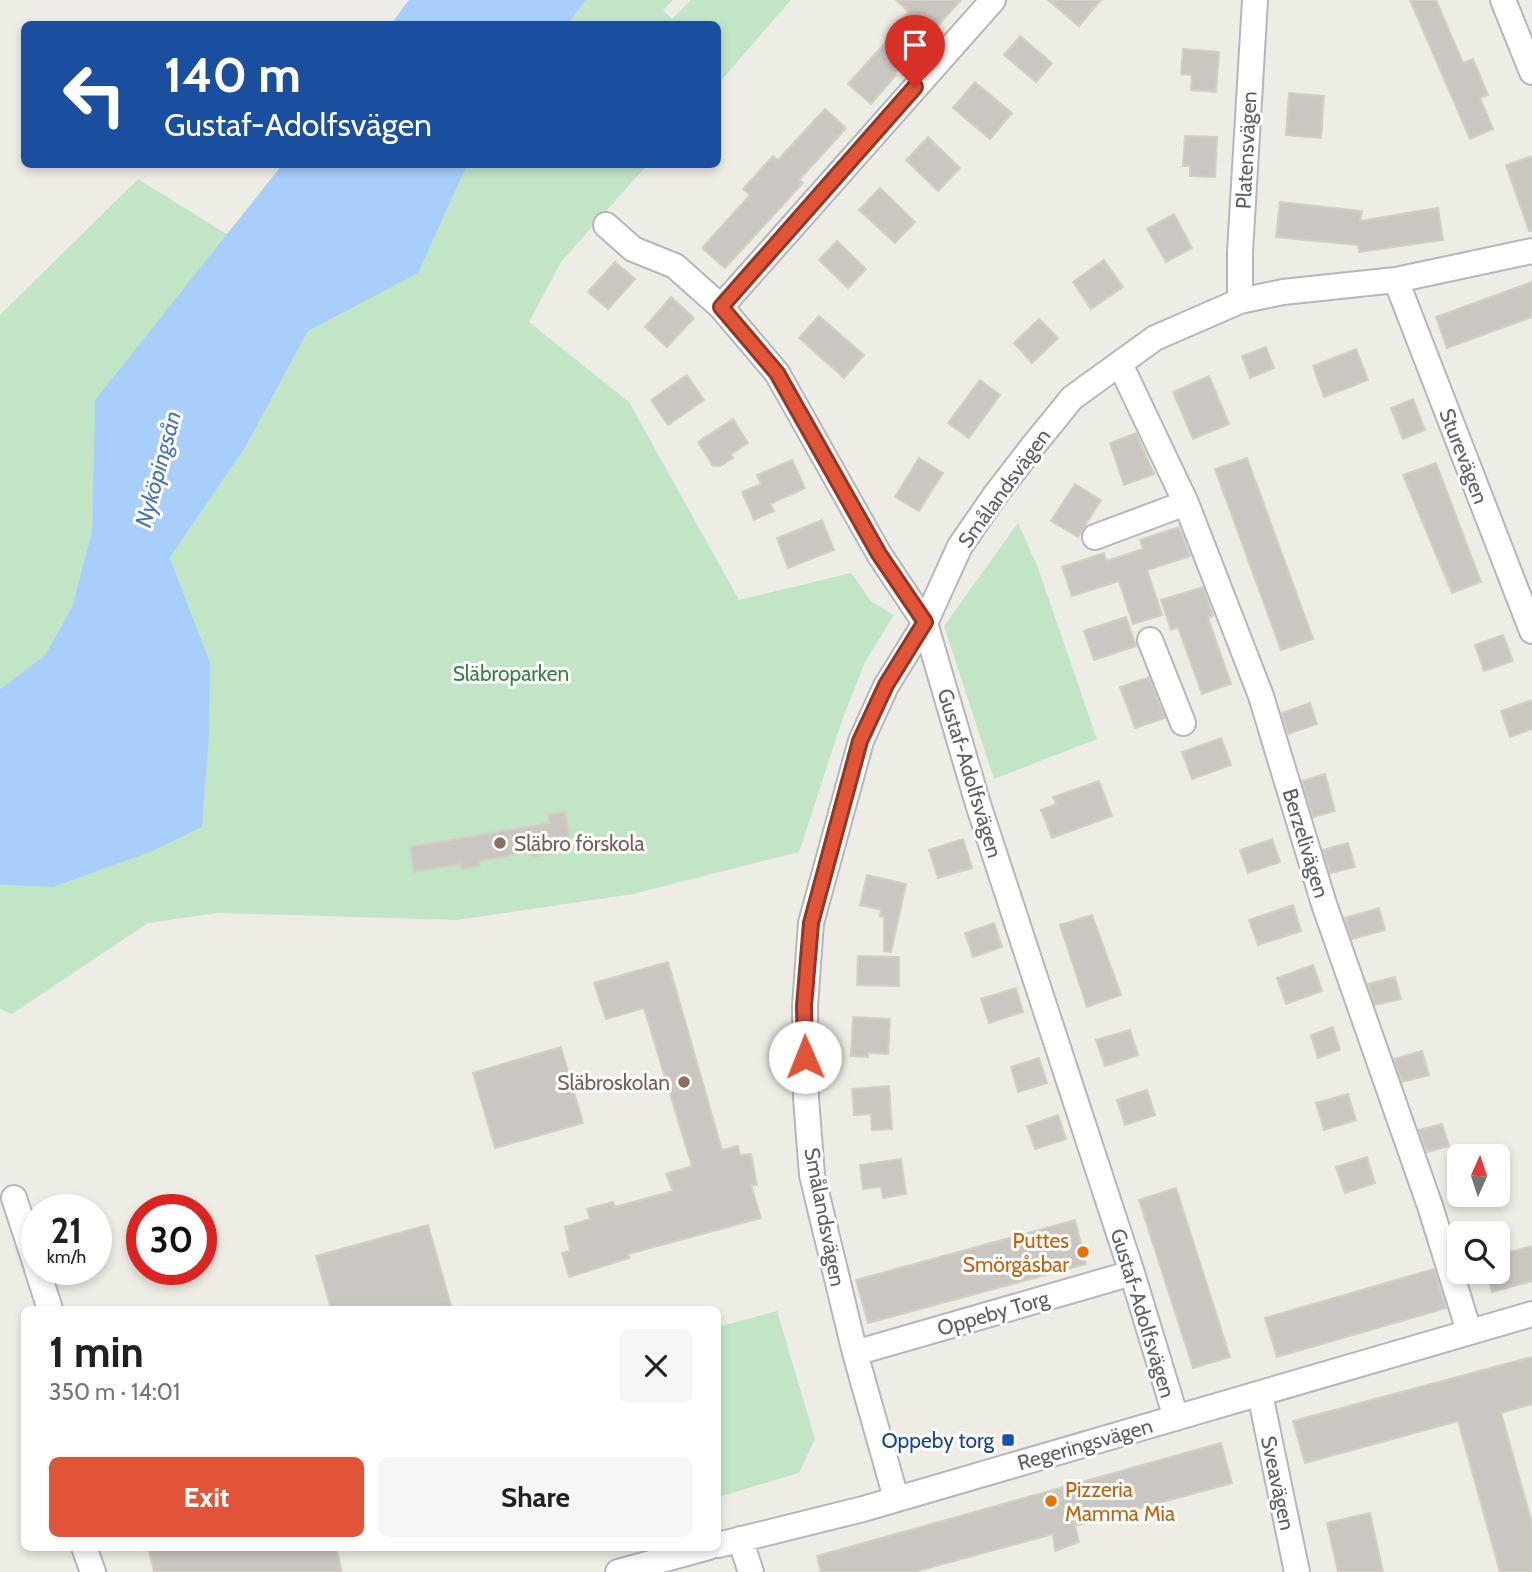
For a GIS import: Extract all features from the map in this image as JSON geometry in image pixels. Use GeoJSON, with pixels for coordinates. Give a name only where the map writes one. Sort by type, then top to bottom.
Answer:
{"type":"FeatureCollection","features":[{"type":"Feature","properties":{"kind":"street"},"geometry":{"type":"LineString","coordinates":[[721,307],[993,0]]}},
{"type":"Feature","properties":{"kind":"street","name":"Platensvägen"},"geometry":{"type":"LineString","coordinates":[[1240,301],[1240,252],[1255,0]]}},
{"type":"Feature","properties":{"kind":"street"},"geometry":{"type":"LineString","coordinates":[[1503,0],[1532,72]]}},
{"type":"Feature","properties":{"kind":"street","name":"Gustaf-Adolfsvägen"},"geometry":{"type":"LineString","coordinates":[[606,225],[633,248],[675,266],[721,307],[777,373],[879,554],[925,622],[978,804],[1132,1273],[1176,1418]]}},
{"type":"Feature","properties":{"kind":"street","name":"Smålandsvägen"},"geometry":{"type":"LineString","coordinates":[[896,1498],[855,1353],[812,1175],[806,1098],[804,1006],[811,923],[860,741],[886,685],[925,622],[960,546],[996,494],[1072,398],[1155,338],[1240,301],[1283,292],[1396,280],[1532,251]]}},
{"type":"Feature","properties":{"kind":"street","name":"Sturevägen"},"geometry":{"type":"LineString","coordinates":[[1396,280],[1532,631]]}},
{"type":"Feature","properties":{"kind":"street","name":"Berzelivägen"},"geometry":{"type":"LineString","coordinates":[[1119,364],[1186,503],[1261,696],[1324,904],[1430,1206],[1469,1331]]}},
{"type":"Feature","properties":{"kind":"street"},"geometry":{"type":"LineString","coordinates":[[1095,537],[1186,503]]}},
{"type":"Feature","properties":{"kind":"street"},"geometry":{"type":"LineString","coordinates":[[1150,640],[1182,723]]}},
{"type":"Feature","properties":{"kind":"street"},"geometry":{"type":"LineString","coordinates":[[14,1198],[21,1219]]}},
{"type":"Feature","properties":{"kind":"street","name":"Oppeby Torg"},"geometry":{"type":"LineString","coordinates":[[855,1353],[1132,1273]]}},
{"type":"Feature","properties":{"kind":"street"},"geometry":{"type":"LineString","coordinates":[[42,1285],[49,1306]]}},
{"type":"Feature","properties":{"kind":"street","name":"Regeringsvägen"},"geometry":{"type":"LineString","coordinates":[[729,1542],[863,1509],[1532,1314]]}},
{"type":"Feature","properties":{"kind":"street","name":"Sveavägen"},"geometry":{"type":"LineString","coordinates":[[1260,1394],[1297,1572]]}},
{"type":"Feature","properties":{"kind":"street"},"geometry":{"type":"LineString","coordinates":[[729,1542],[751,1572]]}},
{"type":"Feature","properties":{"kind":"street"},"geometry":{"type":"LineString","coordinates":[[85,1551],[93,1572]]}},
{"type":"Feature","properties":{"kind":"street"},"geometry":{"type":"LineString","coordinates":[[618,1572],[694,1551]]}},
{"type":"Feature","properties":{"kind":"green space"},"geometry":{"type":"Polygon","coordinates":[[[586,0],[673,0],[663,10],[672,19],[691,0],[791,0],[721,81],[721,21],[570,21],[586,0]]]}},
{"type":"Feature","properties":{"kind":"green space","name":"Släbroparken"},"geometry":{"type":"Polygon","coordinates":[[[460,168],[644,168],[561,262],[529,322],[629,402],[739,600],[851,573],[872,602],[894,615],[865,662],[843,718],[799,852],[633,894],[457,920],[218,913],[148,923],[12,1014],[0,1009],[0,885],[53,887],[210,662],[170,558],[246,446],[308,331],[460,168]]]}},
{"type":"Feature","properties":{"kind":"green space"},"geometry":{"type":"Polygon","coordinates":[[[138,179],[228,235],[95,400],[92,531],[72,607],[45,655],[0,689],[0,315],[138,179]]]}},
{"type":"Feature","properties":{"kind":"green space"},"geometry":{"type":"Polygon","coordinates":[[[1018,523],[1038,568],[1097,739],[994,779],[944,626],[1018,523]]]}},
{"type":"Feature","properties":{"kind":"green space"},"geometry":{"type":"Polygon","coordinates":[[[777,1311],[815,1439],[799,1473],[721,1496],[721,1326],[777,1311]]]}},
{"type":"Feature","properties":{"kind":"water"},"geometry":{"type":"Polygon","coordinates":[[[409,0],[586,0],[570,21],[393,21],[409,0]]]}},
{"type":"Feature","properties":{"kind":"water","name":"Nyköpingsån"},"geometry":{"type":"Polygon","coordinates":[[[280,168],[466,168],[418,273],[308,331],[246,446],[170,558],[210,662],[209,736],[202,827],[150,852],[53,887],[0,885],[0,689],[45,655],[72,607],[92,531],[95,400],[280,168]]]}},
{"type":"Feature","properties":{"kind":"building"},"geometry":{"type":"Polygon","coordinates":[[[896,0],[961,0],[894,74],[896,75],[871,104],[848,84],[894,33],[891,31],[909,12],[896,0]]]}},
{"type":"Feature","properties":{"kind":"building"},"geometry":{"type":"Polygon","coordinates":[[[1048,0],[1101,0],[1079,26],[1048,0]]]}},
{"type":"Feature","properties":{"kind":"building"},"geometry":{"type":"Polygon","coordinates":[[[1410,0],[1436,0],[1463,63],[1473,59],[1488,95],[1480,98],[1493,129],[1470,139],[1410,0]]]}},
{"type":"Feature","properties":{"kind":"building"},"geometry":{"type":"Polygon","coordinates":[[[1020,36],[1052,63],[1036,82],[1004,55],[1020,36]]]}},
{"type":"Feature","properties":{"kind":"building"},"geometry":{"type":"Polygon","coordinates":[[[1183,49],[1219,52],[1216,92],[1191,90],[1192,75],[1181,74],[1183,49]]]}},
{"type":"Feature","properties":{"kind":"building"},"geometry":{"type":"Polygon","coordinates":[[[975,82],[1012,113],[990,139],[953,108],[975,82]]]}},
{"type":"Feature","properties":{"kind":"building"},"geometry":{"type":"Polygon","coordinates":[[[1289,93],[1324,96],[1321,138],[1286,135],[1289,93]]]}},
{"type":"Feature","properties":{"kind":"building"},"geometry":{"type":"Polygon","coordinates":[[[825,109],[846,128],[799,180],[803,183],[725,268],[702,248],[750,195],[743,189],[773,156],[778,160],[825,109]]]}},
{"type":"Feature","properties":{"kind":"building"},"geometry":{"type":"Polygon","coordinates":[[[1185,136],[1217,137],[1215,177],[1190,176],[1190,166],[1183,166],[1185,136]]]}},
{"type":"Feature","properties":{"kind":"building"},"geometry":{"type":"Polygon","coordinates":[[[928,137],[960,168],[938,191],[906,160],[928,137]]]}},
{"type":"Feature","properties":{"kind":"building"},"geometry":{"type":"Polygon","coordinates":[[[1532,156],[1532,231],[1529,231],[1506,165],[1532,156]]]}},
{"type":"Feature","properties":{"kind":"building"},"geometry":{"type":"Polygon","coordinates":[[[880,188],[915,222],[895,243],[859,210],[880,188]]]}},
{"type":"Feature","properties":{"kind":"building"},"geometry":{"type":"Polygon","coordinates":[[[1280,202],[1362,211],[1360,221],[1438,208],[1443,240],[1359,252],[1358,245],[1276,237],[1280,202]]]}},
{"type":"Feature","properties":{"kind":"building"},"geometry":{"type":"Polygon","coordinates":[[[1174,214],[1192,248],[1166,262],[1147,229],[1174,214]]]}},
{"type":"Feature","properties":{"kind":"building"},"geometry":{"type":"Polygon","coordinates":[[[837,241],[866,269],[848,288],[819,260],[837,241]]]}},
{"type":"Feature","properties":{"kind":"building"},"geometry":{"type":"Polygon","coordinates":[[[1104,260],[1123,287],[1091,309],[1073,282],[1104,260]]]}},
{"type":"Feature","properties":{"kind":"building"},"geometry":{"type":"Polygon","coordinates":[[[615,262],[635,279],[608,309],[588,292],[615,262]]]}},
{"type":"Feature","properties":{"kind":"building"},"geometry":{"type":"Polygon","coordinates":[[[1532,282],[1532,317],[1447,348],[1436,317],[1532,282]]]}},
{"type":"Feature","properties":{"kind":"building"},"geometry":{"type":"Polygon","coordinates":[[[671,297],[694,318],[667,347],[645,327],[671,297]]]}},
{"type":"Feature","properties":{"kind":"building"},"geometry":{"type":"Polygon","coordinates":[[[819,316],[864,355],[844,378],[799,338],[819,316]]]}},
{"type":"Feature","properties":{"kind":"building"},"geometry":{"type":"Polygon","coordinates":[[[1039,319],[1058,338],[1032,363],[1014,343],[1039,319]]]}},
{"type":"Feature","properties":{"kind":"building"},"geometry":{"type":"Polygon","coordinates":[[[1266,347],[1274,368],[1250,378],[1242,356],[1266,347]]]}},
{"type":"Feature","properties":{"kind":"building"},"geometry":{"type":"Polygon","coordinates":[[[1356,349],[1368,380],[1324,397],[1313,366],[1356,349]]]}},
{"type":"Feature","properties":{"kind":"building"},"geometry":{"type":"Polygon","coordinates":[[[687,375],[704,400],[668,425],[651,400],[687,375]]]}},
{"type":"Feature","properties":{"kind":"building"},"geometry":{"type":"Polygon","coordinates":[[[1209,376],[1229,424],[1193,439],[1173,392],[1209,376]]]}},
{"type":"Feature","properties":{"kind":"building"},"geometry":{"type":"Polygon","coordinates":[[[980,380],[1000,395],[969,438],[948,423],[980,380]]]}},
{"type":"Feature","properties":{"kind":"building"},"geometry":{"type":"Polygon","coordinates":[[[1413,399],[1425,430],[1403,439],[1391,408],[1413,399]]]}},
{"type":"Feature","properties":{"kind":"building"},"geometry":{"type":"Polygon","coordinates":[[[733,419],[748,443],[731,454],[733,458],[720,466],[713,466],[698,442],[733,419]]]}},
{"type":"Feature","properties":{"kind":"building"},"geometry":{"type":"Polygon","coordinates":[[[1136,433],[1154,474],[1124,485],[1110,443],[1136,433]]]}},
{"type":"Feature","properties":{"kind":"building"},"geometry":{"type":"Polygon","coordinates":[[[919,458],[943,473],[919,511],[895,497],[919,458]]]}},
{"type":"Feature","properties":{"kind":"building"},"geometry":{"type":"Polygon","coordinates":[[[1247,458],[1313,639],[1281,650],[1215,469],[1247,458]]]}},
{"type":"Feature","properties":{"kind":"building"},"geometry":{"type":"Polygon","coordinates":[[[792,460],[805,488],[770,504],[774,511],[754,520],[742,492],[761,484],[757,475],[792,460]]]}},
{"type":"Feature","properties":{"kind":"building"},"geometry":{"type":"Polygon","coordinates":[[[1436,463],[1481,582],[1452,593],[1403,475],[1436,463]]]}},
{"type":"Feature","properties":{"kind":"building"},"geometry":{"type":"Polygon","coordinates":[[[1075,484],[1101,500],[1078,537],[1051,521],[1075,484]]]}},
{"type":"Feature","properties":{"kind":"building"},"geometry":{"type":"Polygon","coordinates":[[[822,520],[834,550],[788,568],[777,538],[822,520]]]}},
{"type":"Feature","properties":{"kind":"building"},"geometry":{"type":"Polygon","coordinates":[[[1179,527],[1190,556],[1147,570],[1162,615],[1133,624],[1119,581],[1072,596],[1062,567],[1104,553],[1106,561],[1143,549],[1140,540],[1179,527]]]}},
{"type":"Feature","properties":{"kind":"building"},"geometry":{"type":"Polygon","coordinates":[[[1203,587],[1213,616],[1208,618],[1231,684],[1202,694],[1178,627],[1171,630],[1161,600],[1203,587]]]}},
{"type":"Feature","properties":{"kind":"building"},"geometry":{"type":"Polygon","coordinates":[[[1126,617],[1136,646],[1094,660],[1084,631],[1126,617]]]}},
{"type":"Feature","properties":{"kind":"building"},"geometry":{"type":"Polygon","coordinates":[[[1503,635],[1513,661],[1484,671],[1475,645],[1503,635]]]}},
{"type":"Feature","properties":{"kind":"building"},"geometry":{"type":"Polygon","coordinates":[[[1149,677],[1165,718],[1135,728],[1120,687],[1149,677]]]}},
{"type":"Feature","properties":{"kind":"building"},"geometry":{"type":"Polygon","coordinates":[[[1532,700],[1532,729],[1510,737],[1501,711],[1532,700]]]}},
{"type":"Feature","properties":{"kind":"building"},"geometry":{"type":"Polygon","coordinates":[[[1310,703],[1317,724],[1288,734],[1282,713],[1310,703]]]}},
{"type":"Feature","properties":{"kind":"building"},"geometry":{"type":"Polygon","coordinates":[[[1221,738],[1231,765],[1192,779],[1182,752],[1221,738]]]}},
{"type":"Feature","properties":{"kind":"building"},"geometry":{"type":"Polygon","coordinates":[[[1325,774],[1335,811],[1313,817],[1302,781],[1325,774]]]}},
{"type":"Feature","properties":{"kind":"building"},"geometry":{"type":"Polygon","coordinates":[[[1099,781],[1112,816],[1052,838],[1041,810],[1056,804],[1053,797],[1099,781]]]}},
{"type":"Feature","properties":{"kind":"building","name":"Släbro förskola"},"geometry":{"type":"Polygon","coordinates":[[[565,812],[570,841],[553,844],[554,853],[533,857],[532,852],[479,861],[480,866],[461,869],[461,864],[414,872],[410,847],[550,823],[548,815],[565,812]]]}},
{"type":"Feature","properties":{"kind":"building"},"geometry":{"type":"Polygon","coordinates":[[[963,839],[972,868],[938,878],[929,850],[963,839]]]}},
{"type":"Feature","properties":{"kind":"building"},"geometry":{"type":"Polygon","coordinates":[[[1272,839],[1280,862],[1248,873],[1240,850],[1272,839]]]}},
{"type":"Feature","properties":{"kind":"building"},"geometry":{"type":"Polygon","coordinates":[[[1348,843],[1355,867],[1330,873],[1323,850],[1348,843]]]}},
{"type":"Feature","properties":{"kind":"building"},"geometry":{"type":"Polygon","coordinates":[[[867,875],[906,884],[891,952],[884,951],[884,917],[880,916],[881,910],[860,905],[867,875]]]}},
{"type":"Feature","properties":{"kind":"building"},"geometry":{"type":"Polygon","coordinates":[[[1293,905],[1301,931],[1258,945],[1249,920],[1293,905]]]}},
{"type":"Feature","properties":{"kind":"building"},"geometry":{"type":"Polygon","coordinates":[[[1379,908],[1385,930],[1352,939],[1345,918],[1379,908]]]}},
{"type":"Feature","properties":{"kind":"building"},"geometry":{"type":"Polygon","coordinates":[[[1092,915],[1121,995],[1087,1007],[1060,925],[1092,915]]]}},
{"type":"Feature","properties":{"kind":"building"},"geometry":{"type":"Polygon","coordinates":[[[994,923],[1002,947],[973,957],[965,933],[994,923]]]}},
{"type":"Feature","properties":{"kind":"building"},"geometry":{"type":"Polygon","coordinates":[[[858,956],[899,957],[899,986],[857,985],[858,956]]]}},
{"type":"Feature","properties":{"kind":"building","name":"Släbroskolan"},"geometry":{"type":"Polygon","coordinates":[[[668,962],[722,1150],[738,1146],[740,1155],[751,1154],[757,1185],[751,1185],[761,1218],[628,1254],[629,1258],[569,1277],[562,1253],[570,1251],[565,1227],[590,1219],[587,1209],[613,1202],[615,1207],[673,1191],[666,1174],[692,1166],[644,1008],[606,1019],[594,983],[668,962]]]}},
{"type":"Feature","properties":{"kind":"building"},"geometry":{"type":"Polygon","coordinates":[[[1313,965],[1322,991],[1286,1004],[1277,978],[1313,965]]]}},
{"type":"Feature","properties":{"kind":"building"},"geometry":{"type":"Polygon","coordinates":[[[1395,977],[1401,999],[1375,1005],[1368,984],[1395,977]]]}},
{"type":"Feature","properties":{"kind":"building"},"geometry":{"type":"Polygon","coordinates":[[[1016,988],[1023,1012],[989,1023],[981,999],[1016,988]]]}},
{"type":"Feature","properties":{"kind":"building"},"geometry":{"type":"Polygon","coordinates":[[[853,1017],[890,1019],[888,1054],[851,1056],[853,1017]]]}},
{"type":"Feature","properties":{"kind":"building"},"geometry":{"type":"Polygon","coordinates":[[[1333,1027],[1340,1050],[1318,1058],[1311,1035],[1333,1027]]]}},
{"type":"Feature","properties":{"kind":"building"},"geometry":{"type":"Polygon","coordinates":[[[1130,1030],[1138,1055],[1105,1066],[1096,1040],[1130,1030]]]}},
{"type":"Feature","properties":{"kind":"building","name":"Släbroskolan"},"geometry":{"type":"Polygon","coordinates":[[[561,1047],[583,1123],[495,1148],[473,1073],[561,1047]]]}},
{"type":"Feature","properties":{"kind":"building"},"geometry":{"type":"Polygon","coordinates":[[[1422,1051],[1429,1075],[1402,1082],[1394,1059],[1422,1051]]]}},
{"type":"Feature","properties":{"kind":"building"},"geometry":{"type":"Polygon","coordinates":[[[1039,1058],[1047,1083],[1018,1092],[1011,1067],[1039,1058]]]}},
{"type":"Feature","properties":{"kind":"building"},"geometry":{"type":"Polygon","coordinates":[[[889,1086],[892,1129],[872,1130],[871,1114],[854,1115],[852,1089],[889,1086]]]}},
{"type":"Feature","properties":{"kind":"building"},"geometry":{"type":"Polygon","coordinates":[[[1147,1090],[1155,1115],[1125,1125],[1117,1100],[1147,1090]]]}},
{"type":"Feature","properties":{"kind":"building"},"geometry":{"type":"Polygon","coordinates":[[[1348,1094],[1356,1120],[1324,1130],[1316,1103],[1348,1094]]]}},
{"type":"Feature","properties":{"kind":"building"},"geometry":{"type":"Polygon","coordinates":[[[1058,1115],[1066,1139],[1035,1149],[1027,1126],[1058,1115]]]}},
{"type":"Feature","properties":{"kind":"building"},"geometry":{"type":"Polygon","coordinates":[[[1442,1124],[1448,1144],[1427,1152],[1419,1130],[1442,1124]]]}},
{"type":"Feature","properties":{"kind":"building"},"geometry":{"type":"Polygon","coordinates":[[[1367,1157],[1375,1183],[1345,1193],[1336,1167],[1367,1157]]]}},
{"type":"Feature","properties":{"kind":"building"},"geometry":{"type":"Polygon","coordinates":[[[901,1159],[906,1194],[883,1198],[881,1187],[863,1189],[860,1165],[901,1159]]]}},
{"type":"Feature","properties":{"kind":"building"},"geometry":{"type":"Polygon","coordinates":[[[1176,1188],[1230,1357],[1193,1368],[1139,1200],[1176,1188]]]}},
{"type":"Feature","properties":{"kind":"building"},"geometry":{"type":"Polygon","coordinates":[[[1075,1220],[1086,1264],[868,1323],[856,1280],[1075,1220]]]}},
{"type":"Feature","properties":{"kind":"building"},"geometry":{"type":"Polygon","coordinates":[[[428,1225],[451,1306],[330,1306],[316,1256],[428,1225]]]}},
{"type":"Feature","properties":{"kind":"building"},"geometry":{"type":"Polygon","coordinates":[[[1532,1246],[1532,1281],[1492,1292],[1490,1284],[1510,1284],[1510,1252],[1532,1246]]]}},
{"type":"Feature","properties":{"kind":"building"},"geometry":{"type":"Polygon","coordinates":[[[1434,1269],[1446,1308],[1277,1357],[1265,1318],[1434,1269]]]}},
{"type":"Feature","properties":{"kind":"building"},"geometry":{"type":"Polygon","coordinates":[[[1532,1357],[1532,1404],[1501,1413],[1532,1523],[1532,1572],[1500,1572],[1458,1421],[1305,1463],[1293,1421],[1532,1357]]]}},
{"type":"Feature","properties":{"kind":"building"},"geometry":{"type":"Polygon","coordinates":[[[1221,1443],[1232,1483],[1075,1526],[1079,1542],[1055,1551],[1053,1534],[914,1572],[821,1572],[817,1556],[1221,1443]]]}},
{"type":"Feature","properties":{"kind":"building"},"geometry":{"type":"Polygon","coordinates":[[[1370,1513],[1383,1572],[1338,1572],[1327,1523],[1370,1513]]]}},
{"type":"Feature","properties":{"kind":"building"},"geometry":{"type":"Polygon","coordinates":[[[149,1551],[337,1551],[342,1572],[154,1572],[149,1551]]]}},
{"type":"Feature","properties":{"kind":"place","name":"Släbro förskola"},"geometry":{"type":"Point","coordinates":[500,843]}},
{"type":"Feature","properties":{"kind":"place","name":"Släbroskolan"},"geometry":{"type":"Point","coordinates":[684,1082]}},
{"type":"Feature","properties":{"kind":"place","name":"Puttes Smörgåsbar"},"geometry":{"type":"Point","coordinates":[1083,1252]}},
{"type":"Feature","properties":{"kind":"place","name":"Oppeby torg"},"geometry":{"type":"Point","coordinates":[1008,1440]}},
{"type":"Feature","properties":{"kind":"place","name":"Pizzeria Mamma Mia"},"geometry":{"type":"Point","coordinates":[1051,1501]}},
{"type":"Feature","properties":{"kind":"route"},"geometry":{"type":"LineString","coordinates":[[805,1057],[804,1006],[811,923],[860,741],[886,685],[925,622],[879,554],[777,373],[721,307],[915,87]]}}]}
